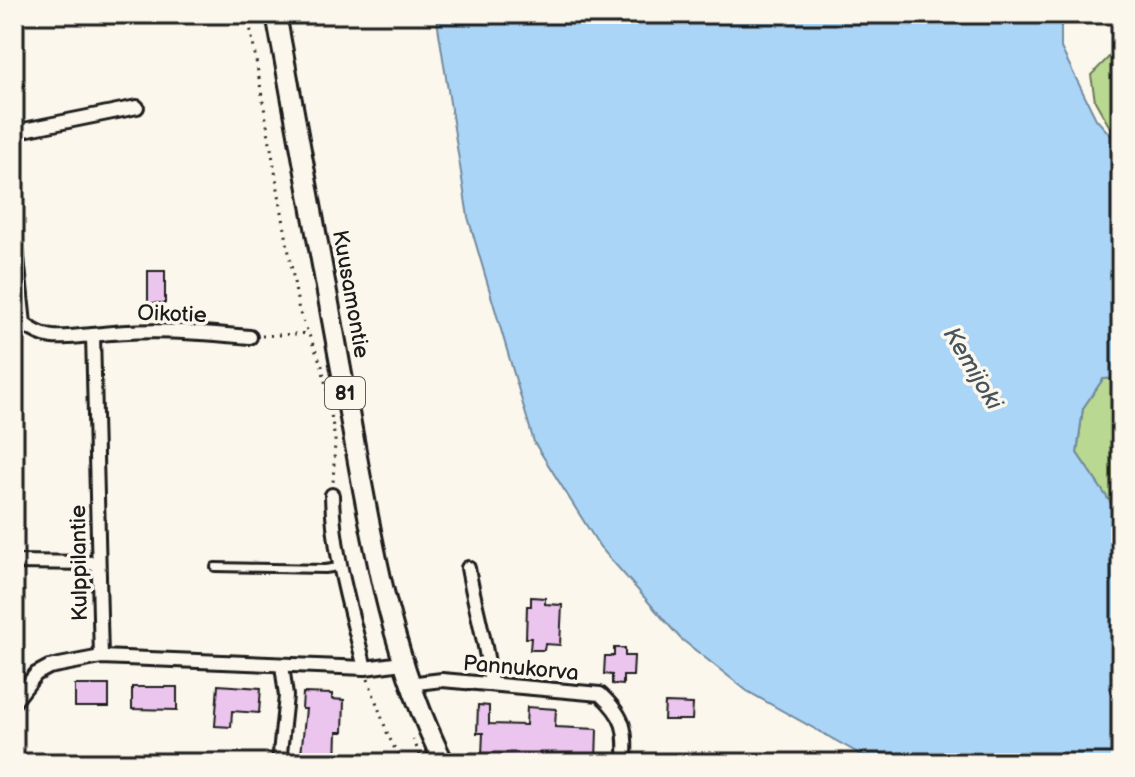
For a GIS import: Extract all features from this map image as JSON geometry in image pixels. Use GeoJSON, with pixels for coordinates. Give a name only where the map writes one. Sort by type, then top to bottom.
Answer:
{"type":"FeatureCollection","features":[{"type":"Feature","properties":{"kind":"main road","name":"Kuusamontie"},"geometry":{"type":"LineString","coordinates":[[276,14],[373,545],[402,663],[425,725],[444,763]]}},
{"type":"Feature","properties":{"kind":"street"},"geometry":{"type":"LineString","coordinates":[[14,132],[137,107]]}},
{"type":"Feature","properties":{"kind":"street"},"geometry":{"type":"LineString","coordinates":[[14,229],[24,324],[39,336],[93,335]]}},
{"type":"Feature","properties":{"kind":"street","name":"Oikotie"},"geometry":{"type":"LineString","coordinates":[[93,335],[145,331],[250,337]]}},
{"type":"Feature","properties":{"kind":"street","name":"Kulppilantie"},"geometry":{"type":"LineString","coordinates":[[93,335],[101,657]]}},
{"type":"Feature","properties":{"kind":"street"},"geometry":{"type":"LineString","coordinates":[[332,495],[333,525],[341,567],[365,668]]}},
{"type":"Feature","properties":{"kind":"street"},"geometry":{"type":"LineString","coordinates":[[14,562],[97,563]]}},
{"type":"Feature","properties":{"kind":"street"},"geometry":{"type":"LineString","coordinates":[[468,568],[488,655],[491,684]]}},
{"type":"Feature","properties":{"kind":"street"},"geometry":{"type":"LineString","coordinates":[[14,702],[36,674],[49,667],[101,657],[365,668],[402,663]]}},
{"type":"Feature","properties":{"kind":"street"},"geometry":{"type":"LineString","coordinates":[[279,763],[286,696],[282,665]]}},
{"type":"Feature","properties":{"kind":"street","name":"Pannukorva"},"geometry":{"type":"LineString","coordinates":[[409,684],[442,680],[600,694],[617,710],[625,730],[625,763]]}},
{"type":"Feature","properties":{"kind":"lane"},"geometry":{"type":"LineString","coordinates":[[215,567],[341,567]]}},
{"type":"Feature","properties":{"kind":"path"},"geometry":{"type":"LineString","coordinates":[[248,14],[299,311],[322,366],[335,440],[332,495]]}},
{"type":"Feature","properties":{"kind":"path"},"geometry":{"type":"LineString","coordinates":[[250,337],[310,333]]}},
{"type":"Feature","properties":{"kind":"path"},"geometry":{"type":"LineString","coordinates":[[365,668],[388,735],[404,763],[420,755]]}},
{"type":"Feature","properties":{"kind":"green space"},"geometry":{"type":"Polygon","coordinates":[[[1121,45],[1121,147],[1095,101],[1091,75],[1121,45]]]}},
{"type":"Feature","properties":{"kind":"green space"},"geometry":{"type":"Polygon","coordinates":[[[1121,378],[1121,518],[1077,453],[1083,408],[1103,379],[1121,378]]]}},
{"type":"Feature","properties":{"kind":"water","name":"Kemijoki"},"geometry":{"type":"Polygon","coordinates":[[[436,14],[1061,14],[1061,48],[1096,119],[1121,147],[1121,378],[1103,379],[1083,408],[1077,453],[1121,518],[1121,763],[876,763],[747,691],[680,638],[600,547],[534,442],[468,217],[436,14]]]}},
{"type":"Feature","properties":{"kind":"building"},"geometry":{"type":"Polygon","coordinates":[[[148,271],[165,271],[165,303],[148,303],[148,271]]]}},
{"type":"Feature","properties":{"kind":"building"},"geometry":{"type":"Polygon","coordinates":[[[531,597],[545,598],[545,604],[562,605],[560,645],[545,644],[544,650],[530,650],[531,638],[526,638],[527,606],[531,606],[531,597]]]}},
{"type":"Feature","properties":{"kind":"building"},"geometry":{"type":"Polygon","coordinates":[[[614,648],[625,648],[625,656],[634,656],[633,676],[623,676],[623,685],[612,684],[612,675],[604,674],[605,656],[614,656],[614,648]]]}},
{"type":"Feature","properties":{"kind":"building"},"geometry":{"type":"Polygon","coordinates":[[[75,685],[109,685],[109,707],[75,707],[75,685]]]}},
{"type":"Feature","properties":{"kind":"building"},"geometry":{"type":"Polygon","coordinates":[[[218,685],[261,688],[259,713],[232,711],[231,727],[215,726],[218,685]]]}},
{"type":"Feature","properties":{"kind":"building"},"geometry":{"type":"Polygon","coordinates":[[[132,687],[177,687],[177,710],[132,709],[132,687]]]}},
{"type":"Feature","properties":{"kind":"building"},"geometry":{"type":"Polygon","coordinates":[[[303,693],[332,694],[332,699],[344,700],[343,732],[337,732],[336,763],[300,763],[306,709],[302,709],[303,693]]]}},
{"type":"Feature","properties":{"kind":"building"},"geometry":{"type":"Polygon","coordinates":[[[665,703],[693,704],[692,720],[664,720],[665,703]]]}},
{"type":"Feature","properties":{"kind":"building"},"geometry":{"type":"Polygon","coordinates":[[[478,705],[489,706],[489,724],[526,725],[527,707],[556,709],[555,727],[597,729],[596,761],[482,755],[483,733],[477,733],[478,705]]]}}]}
